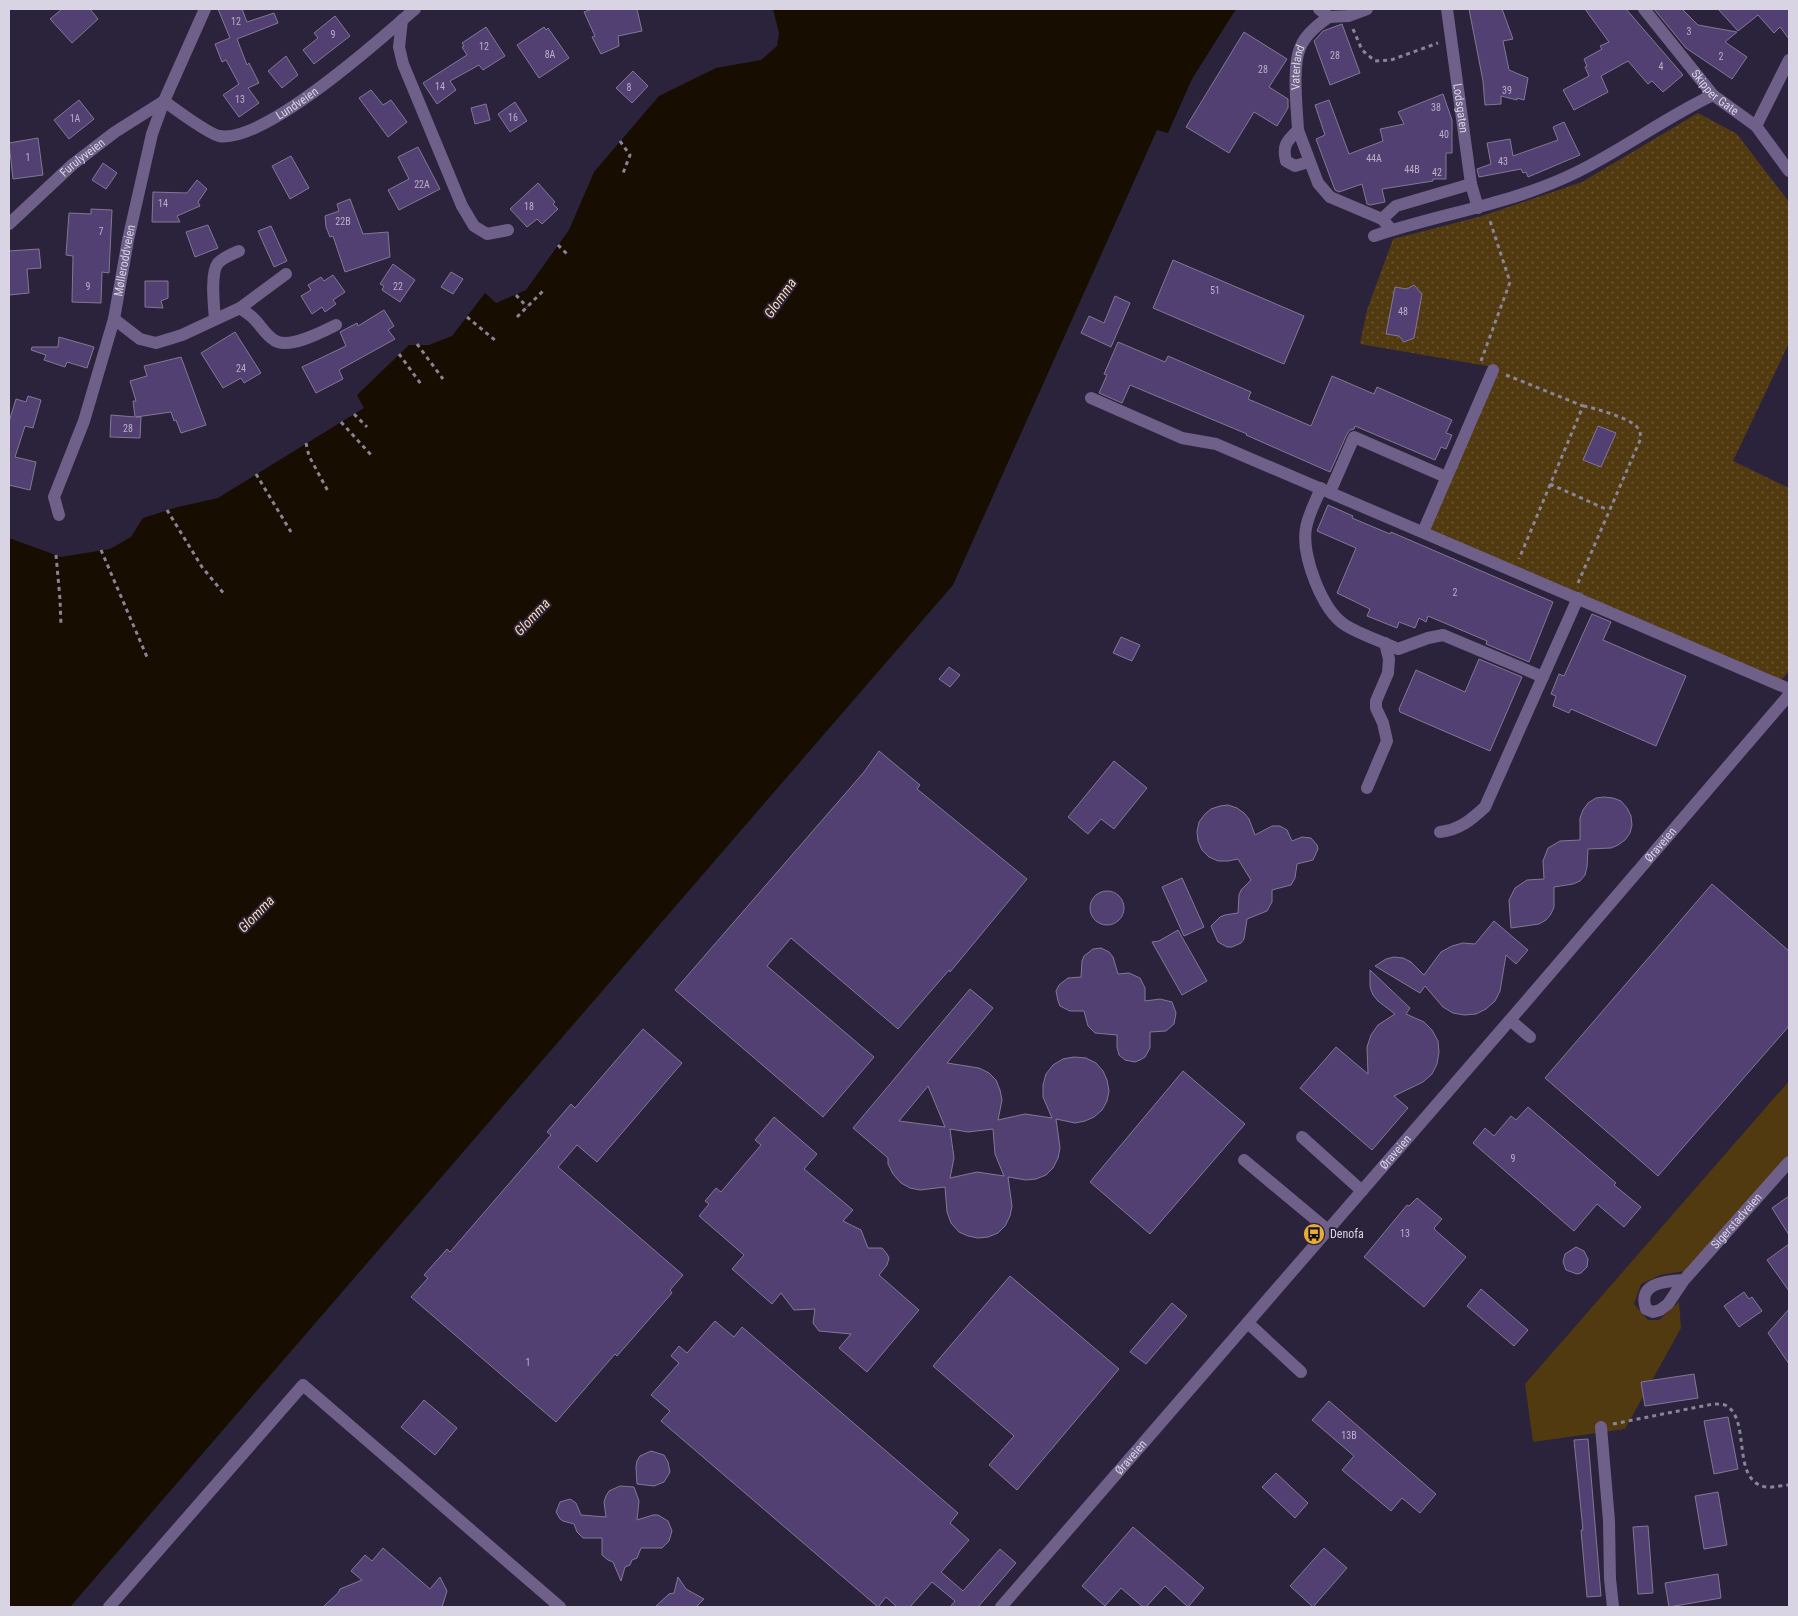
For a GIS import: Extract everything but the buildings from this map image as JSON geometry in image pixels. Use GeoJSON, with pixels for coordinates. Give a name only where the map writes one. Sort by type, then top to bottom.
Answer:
{"type":"FeatureCollection","features":[{"type":"Feature","properties":{"kind":"street","name":"Mølleroddveien"},"geometry":{"type":"LineString","coordinates":[[59,515],[54,497],[84,421],[114,319],[128,240],[152,134],[164,101],[204,9]]}},
{"type":"Feature","properties":{"kind":"street","name":"Lundveien"},"geometry":{"type":"LineString","coordinates":[[164,101],[218,136],[238,135],[258,128],[313,93],[416,9]]}},
{"type":"Feature","properties":{"kind":"street"},"geometry":{"type":"LineString","coordinates":[[1324,13],[1348,16],[1367,9]]}},
{"type":"Feature","properties":{"kind":"street","name":"Lodsgaten"},"geometry":{"type":"LineString","coordinates":[[1446,9],[1472,184],[1482,207]]}},
{"type":"Feature","properties":{"kind":"street","name":"Skipper Gate"},"geometry":{"type":"LineString","coordinates":[[1644,9],[1713,95],[1756,126],[1789,172]]}},
{"type":"Feature","properties":{"kind":"street","name":"Vaterland"},"geometry":{"type":"LineString","coordinates":[[1324,13],[1318,24],[1304,39],[1299,48],[1296,69],[1298,130],[1318,183],[1330,197],[1382,219]]}},
{"type":"Feature","properties":{"kind":"street"},"geometry":{"type":"LineString","coordinates":[[402,20],[399,47],[403,64],[462,206],[474,226],[487,234],[508,230]]}},
{"type":"Feature","properties":{"kind":"street"},"geometry":{"type":"LineString","coordinates":[[1756,126],[1789,60]]}},
{"type":"Feature","properties":{"kind":"street"},"geometry":{"type":"LineString","coordinates":[[1374,236],[1482,207],[1528,192],[1577,172],[1692,104],[1713,95]]}},
{"type":"Feature","properties":{"kind":"street","name":"Furulyveien"},"geometry":{"type":"LineString","coordinates":[[9,224],[72,165],[115,132],[164,101]]}},
{"type":"Feature","properties":{"kind":"street"},"geometry":{"type":"LineString","coordinates":[[1298,130],[1287,141],[1283,151],[1286,161],[1295,166],[1309,160]]}},
{"type":"Feature","properties":{"kind":"street"},"geometry":{"type":"LineString","coordinates":[[1392,230],[1382,219],[1396,206],[1472,184]]}},
{"type":"Feature","properties":{"kind":"street"},"geometry":{"type":"LineString","coordinates":[[215,319],[213,290],[215,267],[223,259],[240,251]]}},
{"type":"Feature","properties":{"kind":"street"},"geometry":{"type":"LineString","coordinates":[[114,319],[140,339],[156,342],[182,335],[240,308],[286,274]]}},
{"type":"Feature","properties":{"kind":"street"},"geometry":{"type":"LineString","coordinates":[[240,308],[254,318],[271,338],[280,343],[286,344],[308,338],[336,325]]}},
{"type":"Feature","properties":{"kind":"street"},"geometry":{"type":"LineString","coordinates":[[1423,532],[1491,373]]}},
{"type":"Feature","properties":{"kind":"street"},"geometry":{"type":"LineString","coordinates":[[1092,398],[1182,438],[1216,444],[1789,689]]}},
{"type":"Feature","properties":{"kind":"street"},"geometry":{"type":"LineString","coordinates":[[1446,477],[1354,438],[1306,528],[1306,542],[1310,565],[1318,589],[1334,616],[1345,625],[1398,649],[1428,638],[1443,635],[1543,677]]}},
{"type":"Feature","properties":{"kind":"street"},"geometry":{"type":"LineString","coordinates":[[1440,832],[1459,828],[1485,808],[1543,677],[1575,597]]}},
{"type":"Feature","properties":{"kind":"street"},"geometry":{"type":"LineString","coordinates":[[1366,788],[1387,741],[1383,723],[1376,708],[1376,700],[1388,673],[1385,643]]}},
{"type":"Feature","properties":{"kind":"street","name":"Øraveien"},"geometry":{"type":"LineString","coordinates":[[1001,1607],[1789,695]]}},
{"type":"Feature","properties":{"kind":"street"},"geometry":{"type":"LineString","coordinates":[[1510,1020],[1530,1037]]}},
{"type":"Feature","properties":{"kind":"street"},"geometry":{"type":"LineString","coordinates":[[1302,1137],[1362,1190]]}},
{"type":"Feature","properties":{"kind":"street"},"geometry":{"type":"LineString","coordinates":[[1244,1160],[1328,1230]]}},
{"type":"Feature","properties":{"kind":"street","name":"Sigerstadveien"},"geometry":{"type":"LineString","coordinates":[[1684,1280],[1789,1162]]}},
{"type":"Feature","properties":{"kind":"street"},"geometry":{"type":"LineString","coordinates":[[1248,1323],[1301,1372]]}},
{"type":"Feature","properties":{"kind":"street"},"geometry":{"type":"LineString","coordinates":[[110,1607],[303,1385],[560,1607]]}},
{"type":"Feature","properties":{"kind":"street"},"geometry":{"type":"LineString","coordinates":[[1601,1427],[1609,1521],[1610,1579],[1613,1607]]}},
{"type":"Feature","properties":{"kind":"path"},"geometry":{"type":"LineString","coordinates":[[1348,16],[1362,50],[1375,61],[1391,60],[1451,40]]}},
{"type":"Feature","properties":{"kind":"path"},"geometry":{"type":"LineString","coordinates":[[620,141],[630,155],[622,176]]}},
{"type":"Feature","properties":{"kind":"path"},"geometry":{"type":"LineString","coordinates":[[1482,207],[1510,282],[1478,372],[1491,373],[1583,406],[1599,409],[1634,424],[1639,429],[1640,438],[1608,510],[1575,597]]}},
{"type":"Feature","properties":{"kind":"path"},"geometry":{"type":"LineString","coordinates":[[558,245],[568,255]]}},
{"type":"Feature","properties":{"kind":"path"},"geometry":{"type":"LineString","coordinates":[[517,316],[544,290]]}},
{"type":"Feature","properties":{"kind":"path"},"geometry":{"type":"LineString","coordinates":[[516,295],[527,307]]}},
{"type":"Feature","properties":{"kind":"path"},"geometry":{"type":"LineString","coordinates":[[467,317],[496,341]]}},
{"type":"Feature","properties":{"kind":"path"},"geometry":{"type":"LineString","coordinates":[[416,344],[443,379]]}},
{"type":"Feature","properties":{"kind":"path"},"geometry":{"type":"LineString","coordinates":[[399,354],[421,384]]}},
{"type":"Feature","properties":{"kind":"path"},"geometry":{"type":"LineString","coordinates":[[1514,571],[1583,406]]}},
{"type":"Feature","properties":{"kind":"path"},"geometry":{"type":"LineString","coordinates":[[354,414],[367,427]]}},
{"type":"Feature","properties":{"kind":"path"},"geometry":{"type":"LineString","coordinates":[[341,422],[372,456]]}},
{"type":"Feature","properties":{"kind":"path"},"geometry":{"type":"LineString","coordinates":[[306,443],[309,456],[329,493]]}},
{"type":"Feature","properties":{"kind":"path"},"geometry":{"type":"LineString","coordinates":[[256,474],[291,532]]}},
{"type":"Feature","properties":{"kind":"path"},"geometry":{"type":"LineString","coordinates":[[1550,484],[1608,510]]}},
{"type":"Feature","properties":{"kind":"path"},"geometry":{"type":"LineString","coordinates":[[167,510],[202,567],[225,595]]}},
{"type":"Feature","properties":{"kind":"path"},"geometry":{"type":"LineString","coordinates":[[102,550],[147,656]]}},
{"type":"Feature","properties":{"kind":"path"},"geometry":{"type":"LineString","coordinates":[[56,555],[61,626]]}},
{"type":"Feature","properties":{"kind":"path"},"geometry":{"type":"LineString","coordinates":[[1601,1427],[1713,1404],[1724,1405],[1732,1411],[1736,1419],[1749,1475],[1755,1482],[1766,1487],[1789,1485]]}},
{"type":"Feature","properties":{"kind":"shaded area"},"geometry":{"type":"Polygon","coordinates":[[[1698,113],[1737,134],[1789,202],[1789,343],[1733,461],[1789,488],[1789,671],[1778,684],[1418,530],[1493,367],[1360,344],[1367,310],[1393,239],[1482,216],[1582,182],[1698,113]]]}},
{"type":"Feature","properties":{"kind":"shaded area"},"geometry":{"type":"Polygon","coordinates":[[[1789,1081],[1789,1154],[1685,1271],[1660,1275],[1641,1284],[1634,1304],[1648,1320],[1659,1320],[1679,1302],[1681,1328],[1625,1429],[1533,1442],[1525,1384],[1789,1081]]]}},
{"type":"Feature","properties":{"kind":"water","name":"Glomma"},"geometry":{"type":"Polygon","coordinates":[[[773,9],[1236,9],[1192,79],[1168,133],[1157,130],[953,585],[70,1607],[9,1607],[9,538],[61,557],[110,549],[131,537],[143,518],[178,507],[218,498],[364,408],[357,395],[409,345],[429,345],[452,336],[485,293],[496,303],[526,290],[569,230],[594,172],[659,96],[716,68],[761,60],[777,46],[779,33],[773,9]]]}},
{"type":"Feature","properties":{"kind":"place","name":"Denofa"},"geometry":{"type":"Point","coordinates":[1314,1234]}}]}
